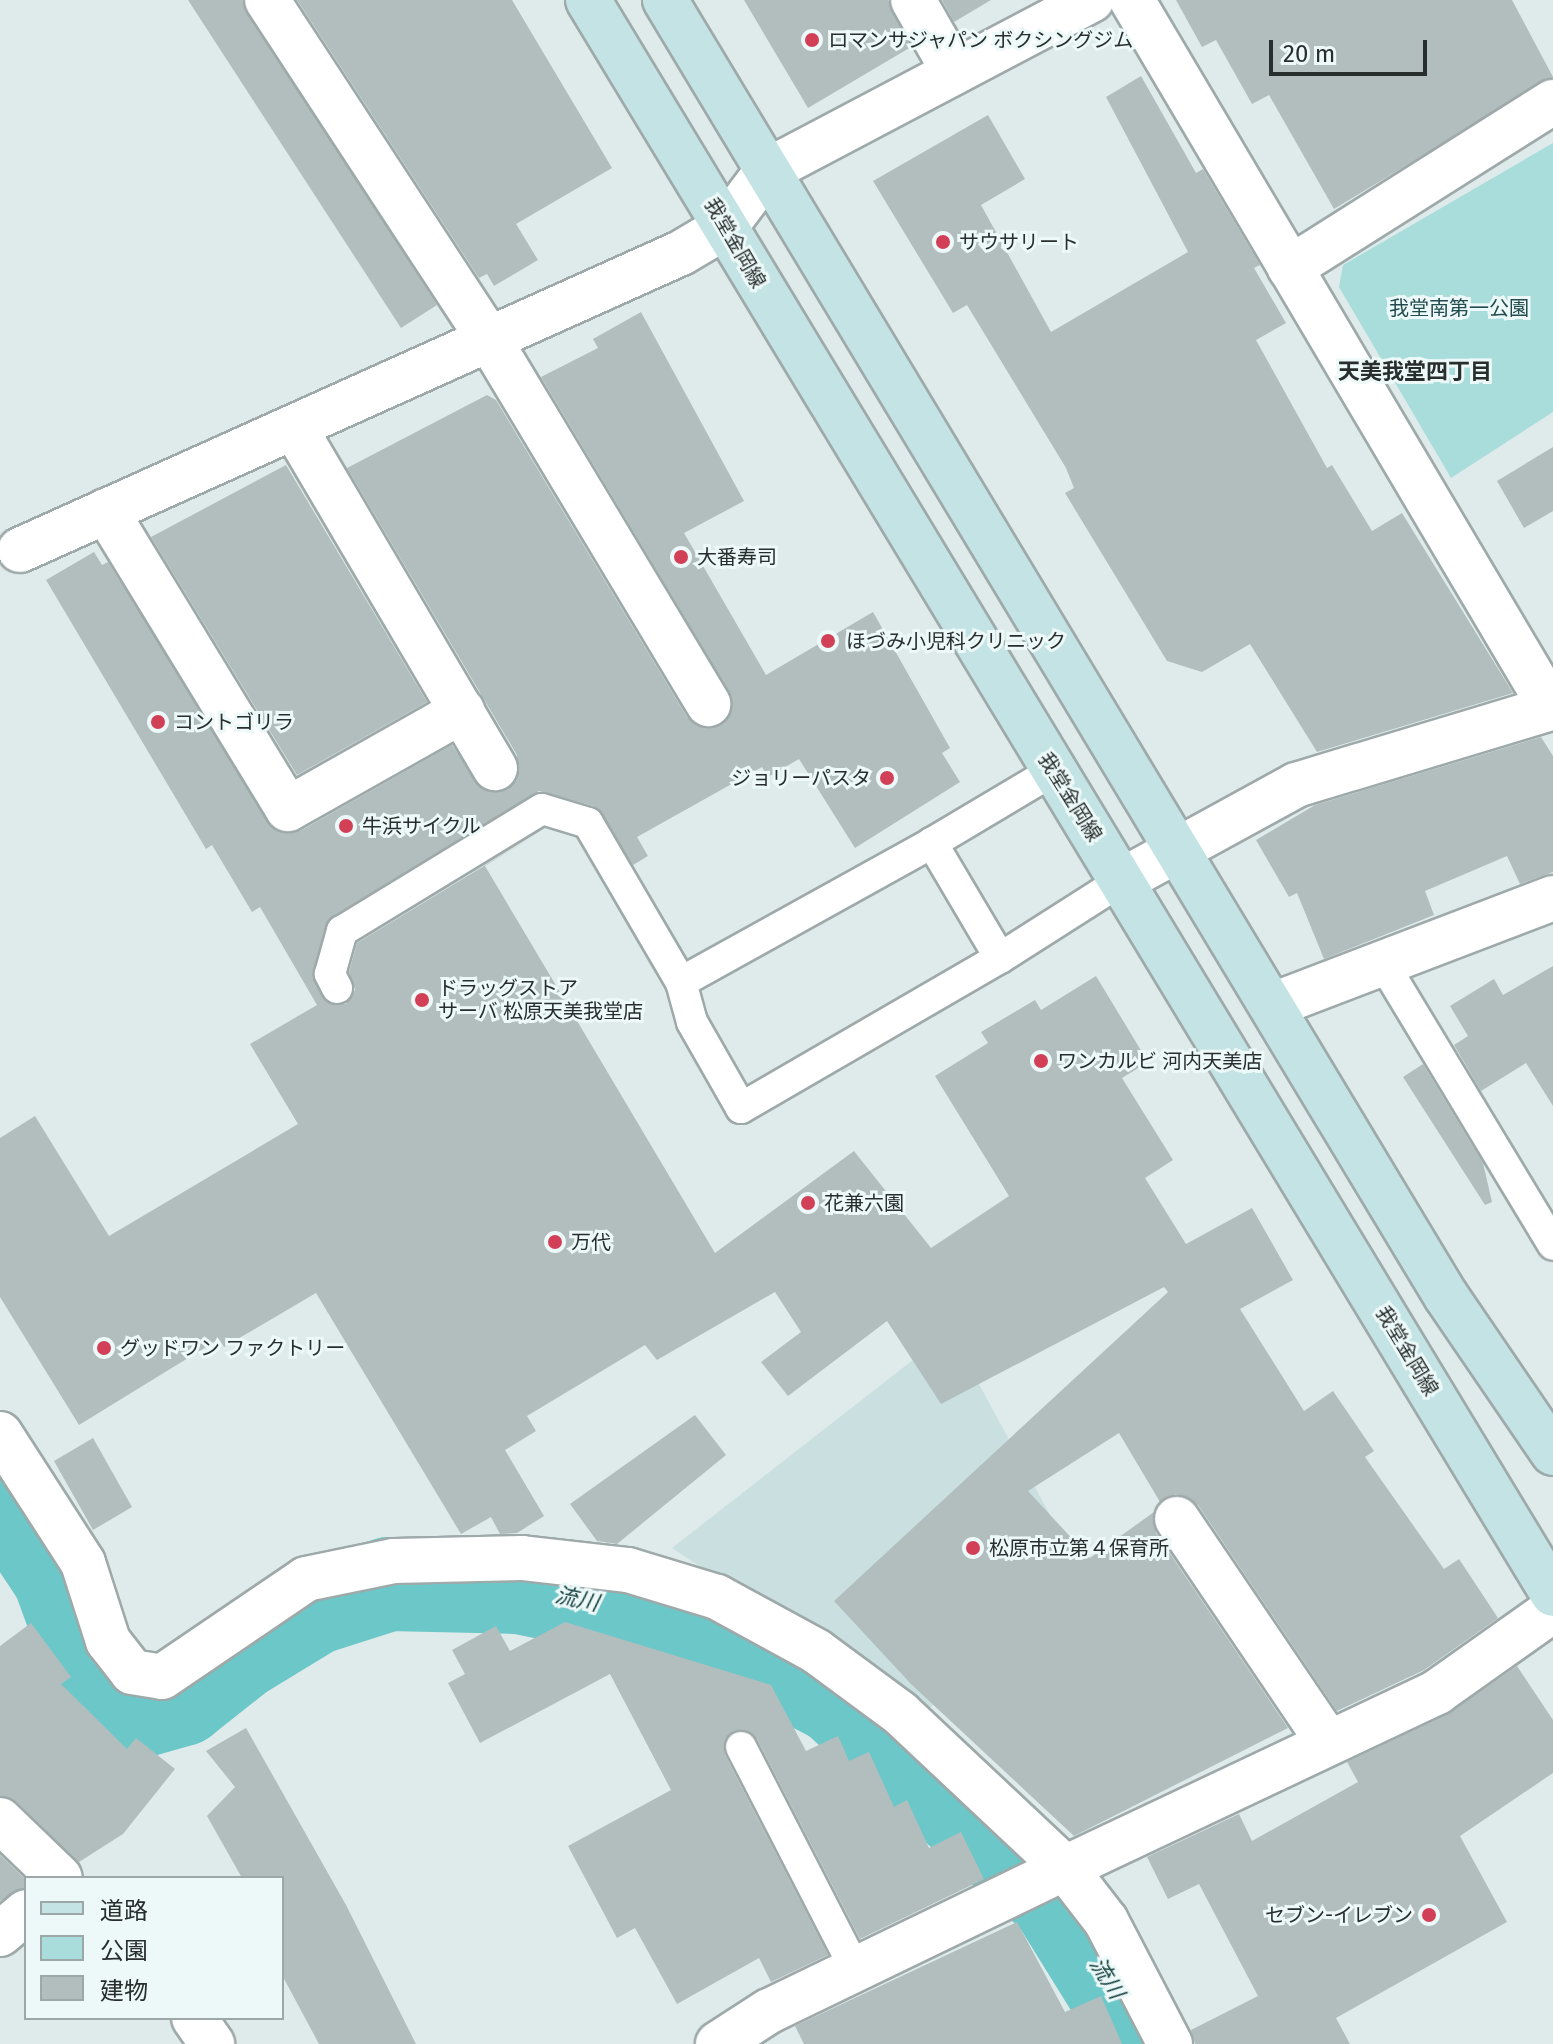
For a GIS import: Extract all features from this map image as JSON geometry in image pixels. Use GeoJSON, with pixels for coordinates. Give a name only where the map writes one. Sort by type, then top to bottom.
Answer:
{"type":"FeatureCollection","features":[{"type":"Feature","properties":{"kind":"main road","name":"我堂金岡線"},"geometry":{"type":"LineString","coordinates":[[588,0],[1553,1594]]}},
{"type":"Feature","properties":{"kind":"main road"},"geometry":{"type":"LineString","coordinates":[[665,0],[1446,1296],[1553,1453]]}},
{"type":"Feature","properties":{"kind":"street"},"geometry":{"type":"LineString","coordinates":[[267,0],[489,339],[708,704]]}},
{"type":"Feature","properties":{"kind":"street"},"geometry":{"type":"LineString","coordinates":[[913,0],[954,72]]}},
{"type":"Feature","properties":{"kind":"street"},"geometry":{"type":"LineString","coordinates":[[20,550],[681,253],[725,227],[767,171],[1092,0]]}},
{"type":"Feature","properties":{"kind":"street"},"geometry":{"type":"LineString","coordinates":[[1121,881],[1176,847],[1296,785],[1551,708],[1132,0]]}},
{"type":"Feature","properties":{"kind":"street"},"geometry":{"type":"LineString","coordinates":[[1290,268],[1553,102]]}},
{"type":"Feature","properties":{"kind":"street"},"geometry":{"type":"LineString","coordinates":[[294,427],[495,768]]}},
{"type":"Feature","properties":{"kind":"street"},"geometry":{"type":"LineString","coordinates":[[106,511],[288,809],[462,711]]}},
{"type":"Feature","properties":{"kind":"street"},"geometry":{"type":"LineString","coordinates":[[1273,1005],[1553,898]]}},
{"type":"Feature","properties":{"kind":"street"},"geometry":{"type":"LineString","coordinates":[[0,1434],[83,1563],[108,1641],[132,1672],[162,1677],[306,1579],[394,1561],[522,1558],[628,1570],[717,1597],[816,1651],[935,1744],[1046,1879],[1106,1921],[1170,2044]]}},
{"type":"Feature","properties":{"kind":"street"},"geometry":{"type":"LineString","coordinates":[[1177,1519],[1328,1742]]}},
{"type":"Feature","properties":{"kind":"street"},"geometry":{"type":"LineString","coordinates":[[718,2044],[761,2032],[856,1971],[1437,1692],[1553,1610]]}},
{"type":"Feature","properties":{"kind":"street"},"geometry":{"type":"LineString","coordinates":[[0,1820],[58,1876]]}},
{"type":"Feature","properties":{"kind":"street"},"geometry":{"type":"LineString","coordinates":[[0,1934],[24,1914]]}},
{"type":"Feature","properties":{"kind":"street"},"geometry":{"type":"LineString","coordinates":[[195,2020],[212,2044]]}},
{"type":"Feature","properties":{"kind":"lane"},"geometry":{"type":"LineString","coordinates":[[681,982],[932,843],[1053,771]]}},
{"type":"Feature","properties":{"kind":"lane"},"geometry":{"type":"LineString","coordinates":[[337,988],[330,974],[342,931],[542,809],[588,823],[681,982],[692,1022],[741,1108],[1000,958],[1121,881]]}},
{"type":"Feature","properties":{"kind":"lane"},"geometry":{"type":"LineString","coordinates":[[932,843],[1000,958]]}},
{"type":"Feature","properties":{"kind":"lane"},"geometry":{"type":"LineString","coordinates":[[1383,963],[1553,1245]]}},
{"type":"Feature","properties":{"kind":"lane"},"geometry":{"type":"LineString","coordinates":[[741,1747],[856,1971]]}},
{"type":"Feature","properties":{"kind":"shaded area"},"geometry":{"type":"Polygon","coordinates":[[[950,1331],[1086,1581],[922,1714],[672,1548],[950,1331]]]}},
{"type":"Feature","properties":{"kind":"green space","name":"我堂南第一公園"},"geometry":{"type":"Polygon","coordinates":[[[1553,143],[1553,412],[1451,478],[1339,287],[1343,265],[1553,143]]]}},
{"type":"Feature","properties":{"kind":"building"},"geometry":{"type":"Polygon","coordinates":[[[188,0],[242,0],[437,305],[401,328],[188,0]]]}},
{"type":"Feature","properties":{"kind":"building"},"geometry":{"type":"Polygon","coordinates":[[[297,0],[512,0],[612,168],[516,224],[538,260],[494,286],[487,274],[479,278],[297,0]]]}},
{"type":"Feature","properties":{"kind":"building"},"geometry":{"type":"Polygon","coordinates":[[[744,0],[888,0],[911,47],[808,108],[744,0]]]}},
{"type":"Feature","properties":{"kind":"building"},"geometry":{"type":"Polygon","coordinates":[[[942,0],[991,0],[954,22],[942,0]]]}},
{"type":"Feature","properties":{"kind":"building"},"geometry":{"type":"Polygon","coordinates":[[[1176,0],[1512,0],[1553,77],[1334,209],[1269,95],[1252,104],[1216,40],[1202,47],[1176,0]]]}},
{"type":"Feature","properties":{"kind":"building"},"geometry":{"type":"Polygon","coordinates":[[[1141,76],[1196,173],[1203,169],[1260,265],[1254,268],[1286,323],[1256,340],[1327,468],[1332,465],[1372,531],[1402,513],[1513,693],[1317,752],[1250,644],[1202,672],[1167,661],[1065,493],[1074,488],[1066,468],[967,305],[953,313],[873,181],[988,115],[1025,179],[981,205],[1051,332],[1188,252],[1106,97],[1141,76]]]}},
{"type":"Feature","properties":{"kind":"building"},"geometry":{"type":"Polygon","coordinates":[[[641,312],[744,501],[684,533],[766,675],[873,612],[950,748],[942,753],[960,782],[855,848],[799,759],[768,777],[762,767],[637,837],[648,856],[633,865],[594,806],[539,791],[333,916],[314,981],[326,1002],[346,1004],[355,990],[349,972],[357,943],[545,829],[485,866],[715,1253],[854,1151],[931,1248],[1009,1196],[935,1076],[988,1043],[981,1032],[1035,1000],[1041,1010],[1096,976],[1148,1062],[1122,1078],[1173,1160],[1145,1178],[1186,1244],[1252,1208],[1293,1280],[1240,1309],[1304,1411],[1333,1391],[1374,1451],[1365,1457],[1444,1569],[1459,1559],[1498,1618],[1424,1670],[1337,1711],[1198,1505],[1176,1494],[1160,1502],[1119,1433],[1028,1491],[1090,1558],[1154,1512],[1156,1533],[1288,1728],[1074,1836],[912,1685],[834,1601],[1168,1292],[1164,1287],[941,1404],[887,1321],[788,1396],[761,1362],[801,1332],[775,1292],[657,1360],[645,1345],[527,1416],[536,1431],[505,1450],[544,1516],[517,1533],[500,1534],[491,1517],[461,1534],[316,1293],[224,1347],[219,1339],[79,1425],[0,1297],[0,1138],[35,1116],[109,1236],[298,1124],[250,1044],[317,1005],[260,907],[252,912],[212,845],[206,849],[46,580],[94,552],[102,565],[108,562],[276,831],[300,831],[452,745],[482,789],[507,790],[517,780],[517,755],[347,468],[487,395],[496,400],[687,717],[697,726],[720,726],[730,715],[729,691],[541,377],[598,348],[593,339],[641,312]]]}},
{"type":"Feature","properties":{"kind":"building"},"geometry":{"type":"Polygon","coordinates":[[[1553,447],[1553,511],[1524,528],[1497,481],[1553,447]]]}},
{"type":"Feature","properties":{"kind":"building"},"geometry":{"type":"Polygon","coordinates":[[[286,465],[427,702],[297,775],[151,537],[286,465]]]}},
{"type":"Feature","properties":{"kind":"building"},"geometry":{"type":"Polygon","coordinates":[[[1541,737],[1553,756],[1553,872],[1520,884],[1507,856],[1425,891],[1434,915],[1324,959],[1297,893],[1289,897],[1256,840],[1315,805],[1541,737]]]}},
{"type":"Feature","properties":{"kind":"building"},"geometry":{"type":"Polygon","coordinates":[[[1553,966],[1553,1106],[1526,1063],[1481,1091],[1454,1045],[1468,1036],[1450,1006],[1494,979],[1503,995],[1553,966]]]}},
{"type":"Feature","properties":{"kind":"building"},"geometry":{"type":"Polygon","coordinates":[[[1423,1064],[1483,1163],[1492,1202],[1485,1205],[1403,1077],[1423,1064]]]}},
{"type":"Feature","properties":{"kind":"building"},"geometry":{"type":"Polygon","coordinates":[[[695,1415],[726,1455],[617,1544],[597,1541],[570,1504],[695,1415]]]}},
{"type":"Feature","properties":{"kind":"building"},"geometry":{"type":"Polygon","coordinates":[[[93,1438],[132,1507],[93,1530],[54,1461],[93,1438]]]}},
{"type":"Feature","properties":{"kind":"building"},"geometry":{"type":"Polygon","coordinates":[[[565,1622],[771,1685],[806,1751],[838,1736],[849,1761],[869,1752],[894,1807],[907,1800],[929,1848],[961,1832],[984,1879],[860,1939],[757,1739],[734,1731],[726,1738],[725,1755],[828,1955],[771,1982],[759,1958],[677,2004],[635,1928],[617,1938],[568,1846],[671,1790],[610,1674],[480,1743],[448,1683],[465,1674],[452,1650],[496,1626],[510,1651],[565,1622]]]}},
{"type":"Feature","properties":{"kind":"building"},"geometry":{"type":"Polygon","coordinates":[[[31,1623],[71,1677],[61,1684],[127,1749],[136,1738],[175,1769],[123,1834],[79,1862],[17,1802],[0,1796],[0,1646],[31,1623]]]}},
{"type":"Feature","properties":{"kind":"building"},"geometry":{"type":"Polygon","coordinates":[[[1517,1666],[1553,1720],[1553,1773],[1460,1836],[1507,1922],[1336,2018],[1350,2044],[1195,2044],[1191,2030],[1258,1996],[1199,1884],[1168,1899],[1147,1857],[1239,1814],[1252,1841],[1358,1782],[1347,1762],[1448,1714],[1517,1666]]]}},
{"type":"Feature","properties":{"kind":"building"},"geometry":{"type":"Polygon","coordinates":[[[246,1728],[346,1905],[416,2044],[319,2044],[284,1979],[284,1876],[241,1876],[207,1816],[235,1787],[206,1751],[246,1728]]]}},
{"type":"Feature","properties":{"kind":"building"},"geometry":{"type":"Polygon","coordinates":[[[0,1855],[24,1878],[24,1889],[0,1901],[0,1855]]]}},
{"type":"Feature","properties":{"kind":"building"},"geometry":{"type":"Polygon","coordinates":[[[1017,1922],[1065,2012],[1101,1996],[1122,2044],[804,2044],[795,2026],[1017,1922]]]}},
{"type":"Feature","properties":{"kind":"waterway","name":"流川"},"geometry":{"type":"LineString","coordinates":[[0,1487],[59,1576],[102,1694],[140,1711],[182,1699],[240,1653],[314,1608],[389,1584],[519,1587],[660,1616],[758,1657],[836,1697],[1056,1897],[1131,2018],[1140,2044]]}},
{"type":"Feature","properties":{"kind":"place","name":"ロマンサジャパン ボクシングジム"},"geometry":{"type":"Point","coordinates":[812,40]}},
{"type":"Feature","properties":{"kind":"place","name":"サウサリート"},"geometry":{"type":"Point","coordinates":[943,242]}},
{"type":"Feature","properties":{"kind":"place","name":"大番寿司"},"geometry":{"type":"Point","coordinates":[681,557]}},
{"type":"Feature","properties":{"kind":"place","name":"ほづみ小児科クリニック"},"geometry":{"type":"Point","coordinates":[828,641]}},
{"type":"Feature","properties":{"kind":"place","name":"コントゴリラ"},"geometry":{"type":"Point","coordinates":[158,722]}},
{"type":"Feature","properties":{"kind":"place","name":"ジョリーパスタ"},"geometry":{"type":"Point","coordinates":[887,778]}},
{"type":"Feature","properties":{"kind":"place","name":"牛浜サイクル"},"geometry":{"type":"Point","coordinates":[346,826]}},
{"type":"Feature","properties":{"kind":"place","name":"ドラッグストア サーバ 松原天美我堂店"},"geometry":{"type":"Point","coordinates":[422,1000]}},
{"type":"Feature","properties":{"kind":"place","name":"ワンカルビ 河内天美店"},"geometry":{"type":"Point","coordinates":[1041,1061]}},
{"type":"Feature","properties":{"kind":"place","name":"花兼六園"},"geometry":{"type":"Point","coordinates":[808,1203]}},
{"type":"Feature","properties":{"kind":"place","name":"万代"},"geometry":{"type":"Point","coordinates":[555,1242]}},
{"type":"Feature","properties":{"kind":"place","name":"グッドワン ファクトリー"},"geometry":{"type":"Point","coordinates":[104,1348]}},
{"type":"Feature","properties":{"kind":"place","name":"松原市立第４保育所"},"geometry":{"type":"Point","coordinates":[973,1548]}},
{"type":"Feature","properties":{"kind":"place","name":"セブン-イレブン"},"geometry":{"type":"Point","coordinates":[1429,1915]}},
{"type":"Feature","properties":{"kind":"district","name":"天美我堂四丁目"},"geometry":{"type":"Point","coordinates":[1415,372]}}]}
